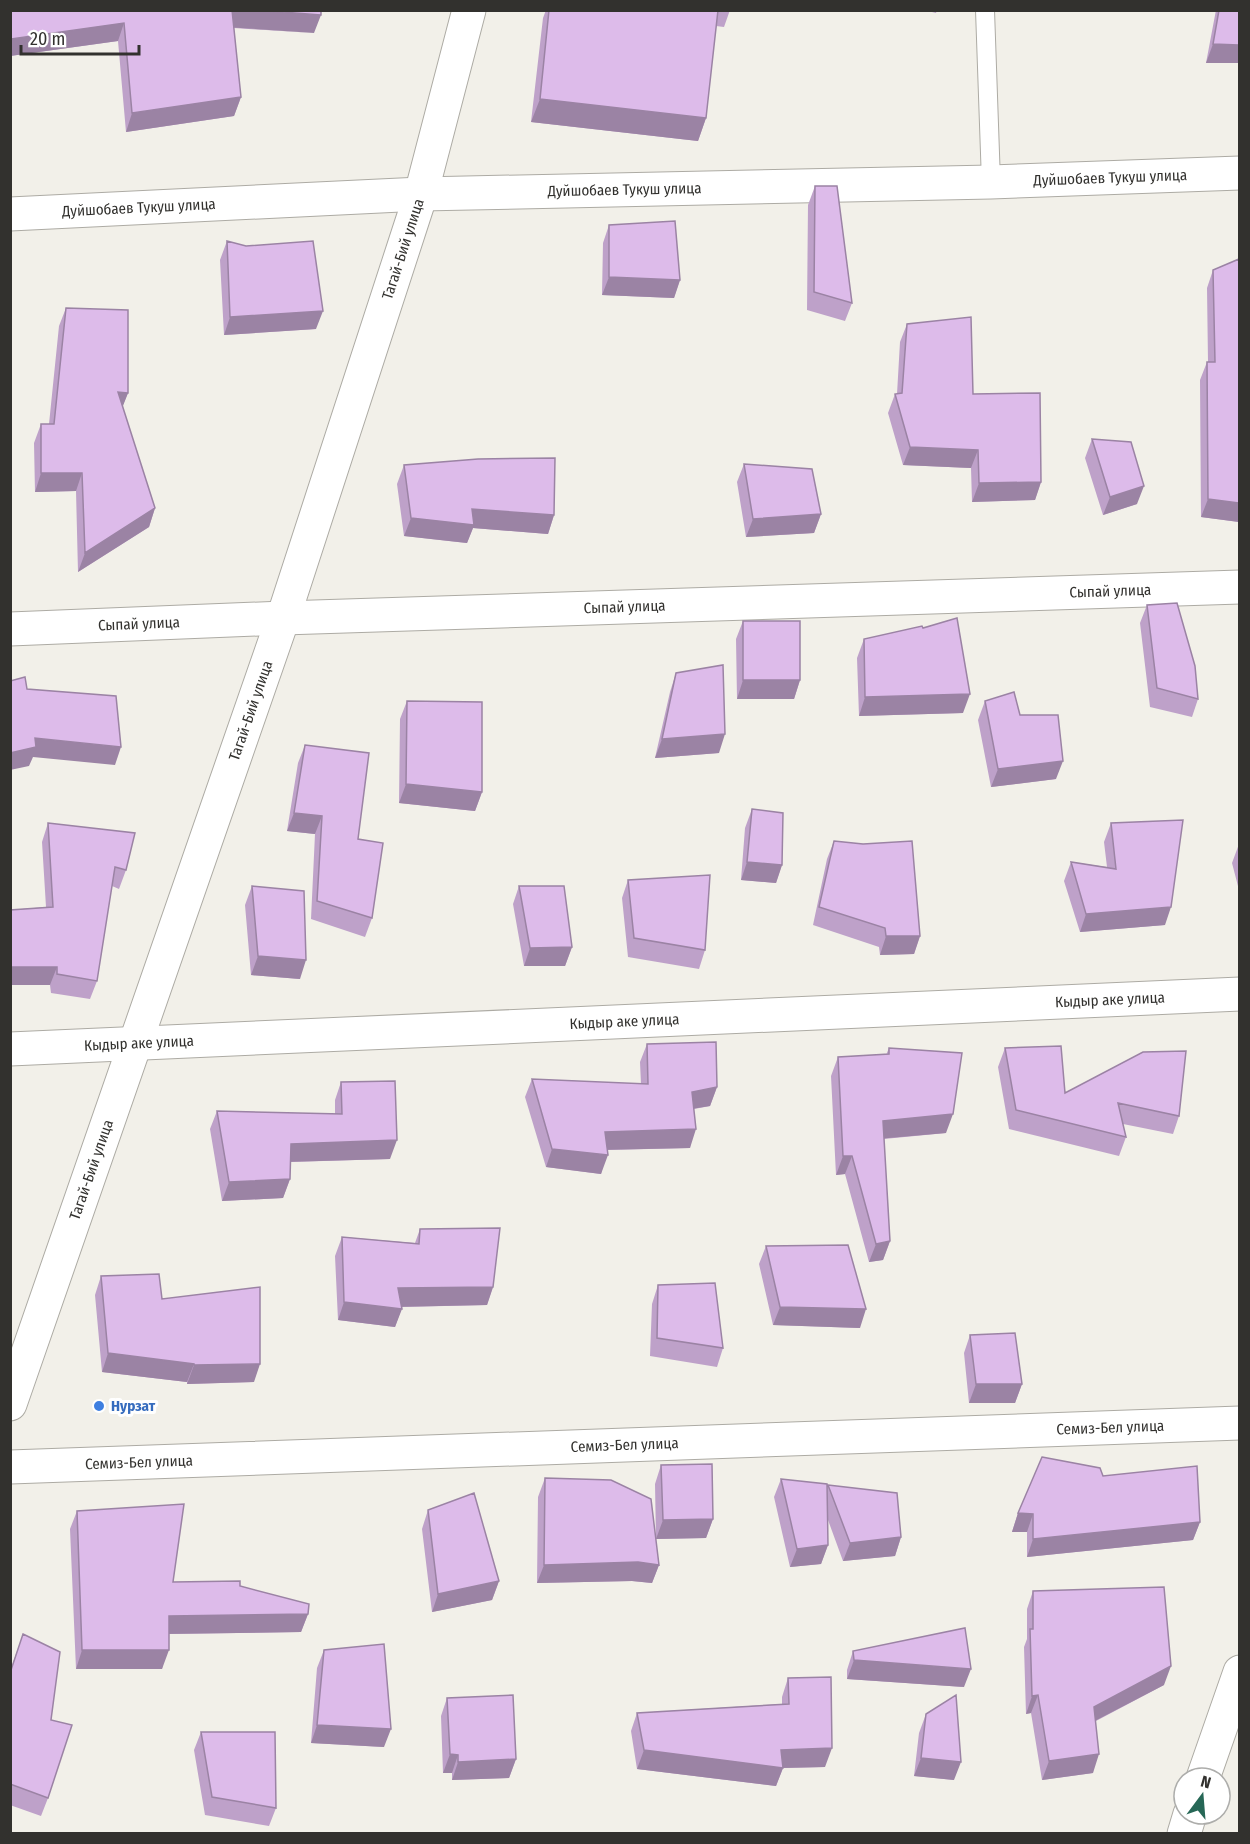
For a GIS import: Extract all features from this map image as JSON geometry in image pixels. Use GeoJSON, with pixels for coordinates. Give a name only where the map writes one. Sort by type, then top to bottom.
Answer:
{"type":"FeatureCollection","features":[{"type":"Feature","properties":{"kind":"street","name":"Тагай-Бий улица"},"geometry":{"type":"LineString","coordinates":[[10,1404],[283,618],[421,194],[469,10]]}},
{"type":"Feature","properties":{"kind":"street","name":"Дуйшобаев Тукуш улица"},"geometry":{"type":"LineString","coordinates":[[10,214],[421,194],[991,182],[1239,173]]}},
{"type":"Feature","properties":{"kind":"street","name":"Сыпай улица"},"geometry":{"type":"LineString","coordinates":[[10,629],[1239,587]]}},
{"type":"Feature","properties":{"kind":"street","name":"Кыдыр аке улица"},"geometry":{"type":"LineString","coordinates":[[10,1049],[1239,994]]}},
{"type":"Feature","properties":{"kind":"street","name":"Семиз-Бел улица"},"geometry":{"type":"LineString","coordinates":[[10,1467],[1239,1423]]}},
{"type":"Feature","properties":{"kind":"street"},"geometry":{"type":"LineString","coordinates":[[1207,1766],[1239,1672]]}},
{"type":"Feature","properties":{"kind":"lane"},"geometry":{"type":"LineString","coordinates":[[985,10],[991,182]]}},
{"type":"Feature","properties":{"kind":"building"},"geometry":{"type":"Polygon","coordinates":[[[10,10],[232,10],[241,97],[132,113],[124,23],[11,39],[10,10]]]}},
{"type":"Feature","properties":{"kind":"building"},"geometry":{"type":"Polygon","coordinates":[[[257,10],[321,10],[321,15],[257,10]]]}},
{"type":"Feature","properties":{"kind":"building"},"geometry":{"type":"Polygon","coordinates":[[[549,10],[718,10],[706,118],[540,99],[549,10]]]}},
{"type":"Feature","properties":{"kind":"building"},"geometry":{"type":"Polygon","coordinates":[[[1219,10],[1239,10],[1239,45],[1213,44],[1219,10]]]}},
{"type":"Feature","properties":{"kind":"building"},"geometry":{"type":"Polygon","coordinates":[[[815,186],[837,186],[852,303],[814,292],[815,186]]]}},
{"type":"Feature","properties":{"kind":"building"},"geometry":{"type":"Polygon","coordinates":[[[675,221],[680,280],[609,277],[609,225],[675,221]]]}},
{"type":"Feature","properties":{"kind":"building"},"geometry":{"type":"Polygon","coordinates":[[[227,241],[246,246],[313,241],[323,311],[230,317],[227,241]]]}},
{"type":"Feature","properties":{"kind":"building"},"geometry":{"type":"Polygon","coordinates":[[[1239,259],[1239,503],[1208,499],[1207,362],[1215,362],[1213,270],[1239,259]]]}},
{"type":"Feature","properties":{"kind":"building"},"geometry":{"type":"Polygon","coordinates":[[[66,308],[128,310],[128,393],[118,392],[155,508],[85,553],[82,473],[41,473],[41,424],[54,424],[66,308]]]}},
{"type":"Feature","properties":{"kind":"building"},"geometry":{"type":"Polygon","coordinates":[[[971,317],[973,394],[1040,393],[1041,482],[979,483],[978,450],[910,447],[895,394],[902,393],[907,324],[971,317]]]}},
{"type":"Feature","properties":{"kind":"building"},"geometry":{"type":"Polygon","coordinates":[[[1092,439],[1131,442],[1144,486],[1110,497],[1092,439]]]}},
{"type":"Feature","properties":{"kind":"building"},"geometry":{"type":"Polygon","coordinates":[[[555,458],[554,515],[472,509],[474,525],[411,518],[404,465],[478,459],[555,458]]]}},
{"type":"Feature","properties":{"kind":"building"},"geometry":{"type":"Polygon","coordinates":[[[744,464],[812,469],[821,514],[753,519],[744,464]]]}},
{"type":"Feature","properties":{"kind":"building"},"geometry":{"type":"Polygon","coordinates":[[[1177,603],[1195,666],[1198,699],[1157,688],[1147,605],[1177,603]]]}},
{"type":"Feature","properties":{"kind":"building"},"geometry":{"type":"Polygon","coordinates":[[[957,618],[970,694],[865,697],[864,639],[922,626],[923,628],[957,618]]]}},
{"type":"Feature","properties":{"kind":"building"},"geometry":{"type":"Polygon","coordinates":[[[743,621],[800,621],[800,680],[743,680],[743,621]]]}},
{"type":"Feature","properties":{"kind":"building"},"geometry":{"type":"Polygon","coordinates":[[[723,665],[725,734],[662,739],[676,673],[723,665]]]}},
{"type":"Feature","properties":{"kind":"building"},"geometry":{"type":"Polygon","coordinates":[[[25,677],[27,689],[116,696],[121,747],[35,738],[36,747],[10,753],[10,681],[25,677]]]}},
{"type":"Feature","properties":{"kind":"building"},"geometry":{"type":"Polygon","coordinates":[[[1014,692],[1020,715],[1058,715],[1063,761],[998,769],[985,701],[1014,692]]]}},
{"type":"Feature","properties":{"kind":"building"},"geometry":{"type":"Polygon","coordinates":[[[407,701],[482,702],[482,792],[406,784],[407,701]]]}},
{"type":"Feature","properties":{"kind":"building"},"geometry":{"type":"Polygon","coordinates":[[[305,745],[369,753],[358,839],[383,843],[372,918],[317,901],[322,816],[294,813],[305,745]]]}},
{"type":"Feature","properties":{"kind":"building"},"geometry":{"type":"Polygon","coordinates":[[[752,809],[783,813],[782,865],[747,862],[752,809]]]}},
{"type":"Feature","properties":{"kind":"building"},"geometry":{"type":"Polygon","coordinates":[[[1183,820],[1171,907],[1086,914],[1071,862],[1116,869],[1111,823],[1183,820]]]}},
{"type":"Feature","properties":{"kind":"building"},"geometry":{"type":"Polygon","coordinates":[[[48,823],[135,833],[126,870],[115,867],[97,981],[57,974],[57,967],[10,967],[10,910],[53,907],[48,823]]]}},
{"type":"Feature","properties":{"kind":"building"},"geometry":{"type":"Polygon","coordinates":[[[834,841],[863,844],[912,841],[920,936],[886,936],[885,928],[819,907],[834,841]]]}},
{"type":"Feature","properties":{"kind":"building"},"geometry":{"type":"Polygon","coordinates":[[[710,875],[705,950],[634,938],[628,880],[710,875]]]}},
{"type":"Feature","properties":{"kind":"building"},"geometry":{"type":"Polygon","coordinates":[[[252,886],[304,891],[306,960],[258,956],[252,886]]]}},
{"type":"Feature","properties":{"kind":"building"},"geometry":{"type":"Polygon","coordinates":[[[519,886],[564,886],[572,947],[530,948],[519,886]]]}},
{"type":"Feature","properties":{"kind":"building"},"geometry":{"type":"Polygon","coordinates":[[[716,1042],[717,1087],[692,1092],[696,1129],[605,1132],[608,1155],[552,1149],[532,1079],[648,1084],[647,1044],[716,1042]]]}},
{"type":"Feature","properties":{"kind":"building"},"geometry":{"type":"Polygon","coordinates":[[[1061,1046],[1065,1093],[1143,1052],[1186,1051],[1179,1116],[1118,1103],[1126,1137],[1016,1110],[1005,1048],[1061,1046]]]}},
{"type":"Feature","properties":{"kind":"building"},"geometry":{"type":"Polygon","coordinates":[[[889,1048],[962,1053],[953,1114],[883,1121],[890,1241],[876,1244],[852,1156],[843,1156],[838,1057],[889,1054],[889,1048]]]}},
{"type":"Feature","properties":{"kind":"building"},"geometry":{"type":"Polygon","coordinates":[[[395,1081],[397,1140],[291,1144],[290,1179],[229,1182],[217,1111],[342,1114],[341,1082],[395,1081]]]}},
{"type":"Feature","properties":{"kind":"building"},"geometry":{"type":"Polygon","coordinates":[[[500,1228],[493,1287],[398,1288],[402,1309],[344,1302],[342,1237],[419,1244],[420,1229],[500,1228]]]}},
{"type":"Feature","properties":{"kind":"building"},"geometry":{"type":"Polygon","coordinates":[[[848,1245],[866,1309],[780,1307],[766,1246],[848,1245]]]}},
{"type":"Feature","properties":{"kind":"building"},"geometry":{"type":"Polygon","coordinates":[[[159,1274],[162,1299],[260,1287],[260,1364],[194,1365],[108,1353],[101,1276],[159,1274]]]}},
{"type":"Feature","properties":{"kind":"building"},"geometry":{"type":"Polygon","coordinates":[[[715,1283],[723,1348],[657,1338],[658,1285],[715,1283]]]}},
{"type":"Feature","properties":{"kind":"building"},"geometry":{"type":"Polygon","coordinates":[[[1015,1333],[1022,1384],[976,1384],[970,1335],[1015,1333]]]}},
{"type":"Feature","properties":{"kind":"building"},"geometry":{"type":"Polygon","coordinates":[[[1042,1457],[1100,1468],[1103,1476],[1197,1466],[1200,1522],[1033,1539],[1033,1514],[1018,1513],[1042,1457]]]}},
{"type":"Feature","properties":{"kind":"building"},"geometry":{"type":"Polygon","coordinates":[[[712,1464],[713,1519],[663,1520],[661,1465],[712,1464]]]}},
{"type":"Feature","properties":{"kind":"building"},"geometry":{"type":"Polygon","coordinates":[[[545,1478],[611,1480],[651,1499],[659,1565],[638,1562],[544,1565],[545,1478]]]}},
{"type":"Feature","properties":{"kind":"building"},"geometry":{"type":"Polygon","coordinates":[[[781,1479],[827,1484],[828,1545],[797,1549],[781,1479]]]}},
{"type":"Feature","properties":{"kind":"building"},"geometry":{"type":"Polygon","coordinates":[[[828,1485],[897,1493],[901,1537],[850,1543],[828,1485]]]}},
{"type":"Feature","properties":{"kind":"building"},"geometry":{"type":"Polygon","coordinates":[[[474,1493],[499,1581],[438,1594],[428,1510],[474,1493]]]}},
{"type":"Feature","properties":{"kind":"building"},"geometry":{"type":"Polygon","coordinates":[[[184,1504],[173,1582],[240,1581],[240,1586],[309,1604],[308,1614],[169,1616],[169,1650],[82,1650],[77,1511],[184,1504]]]}},
{"type":"Feature","properties":{"kind":"building"},"geometry":{"type":"Polygon","coordinates":[[[1164,1587],[1171,1666],[1094,1707],[1099,1754],[1049,1761],[1038,1695],[1032,1696],[1030,1629],[1033,1629],[1033,1591],[1164,1587]]]}},
{"type":"Feature","properties":{"kind":"building"},"geometry":{"type":"Polygon","coordinates":[[[965,1628],[971,1669],[854,1660],[853,1651],[965,1628]]]}},
{"type":"Feature","properties":{"kind":"building"},"geometry":{"type":"Polygon","coordinates":[[[23,1634],[60,1652],[51,1720],[72,1725],[48,1798],[10,1784],[10,1673],[23,1634]]]}},
{"type":"Feature","properties":{"kind":"building"},"geometry":{"type":"Polygon","coordinates":[[[384,1644],[391,1729],[317,1725],[324,1650],[384,1644]]]}},
{"type":"Feature","properties":{"kind":"building"},"geometry":{"type":"Polygon","coordinates":[[[831,1677],[832,1748],[781,1750],[783,1768],[644,1750],[637,1713],[789,1704],[788,1678],[831,1677]]]}},
{"type":"Feature","properties":{"kind":"building"},"geometry":{"type":"Polygon","coordinates":[[[513,1695],[516,1759],[458,1762],[458,1755],[450,1754],[447,1698],[513,1695]]]}},
{"type":"Feature","properties":{"kind":"building"},"geometry":{"type":"Polygon","coordinates":[[[956,1695],[961,1762],[921,1758],[926,1714],[956,1695]]]}},
{"type":"Feature","properties":{"kind":"building"},"geometry":{"type":"Polygon","coordinates":[[[201,1732],[275,1732],[276,1808],[212,1797],[201,1732]]]}},
{"type":"Feature","properties":{"kind":"place","name":"Нурзат"},"geometry":{"type":"Point","coordinates":[99,1406]}}]}
